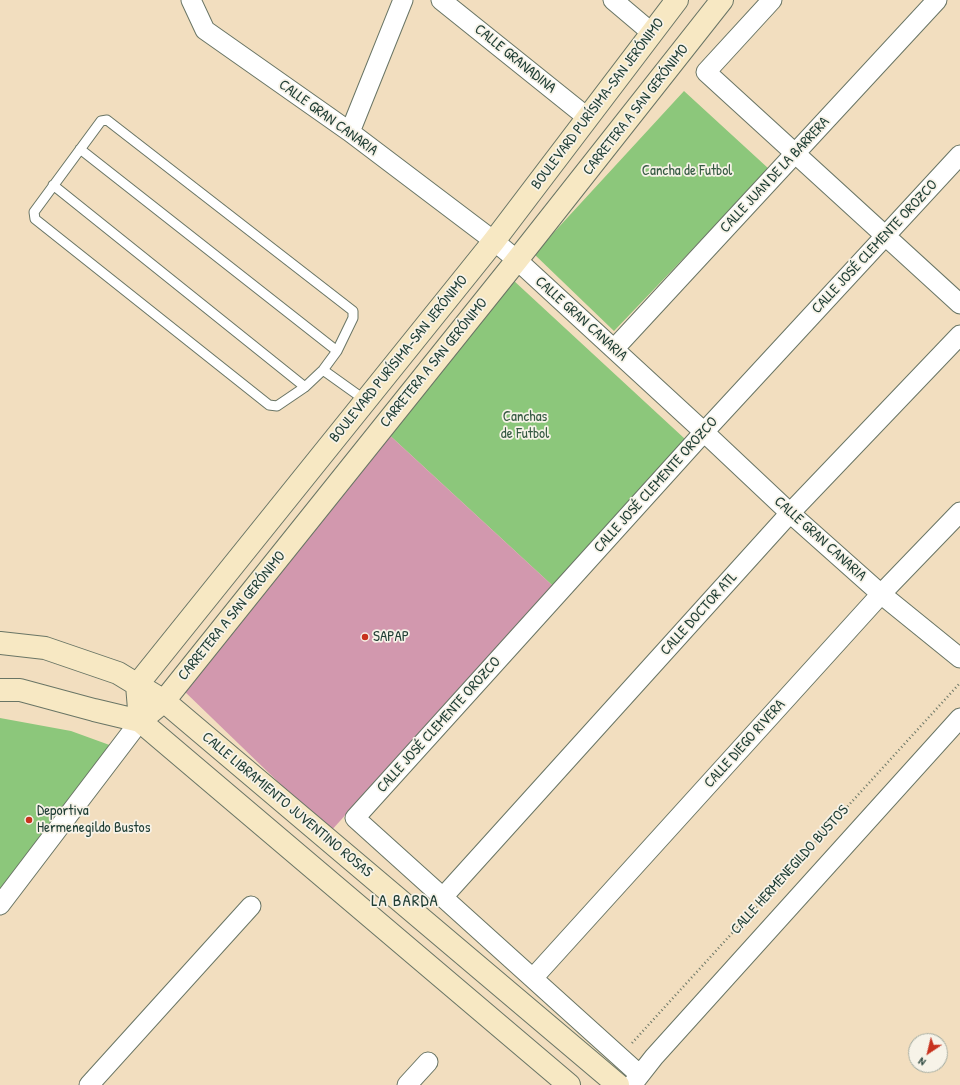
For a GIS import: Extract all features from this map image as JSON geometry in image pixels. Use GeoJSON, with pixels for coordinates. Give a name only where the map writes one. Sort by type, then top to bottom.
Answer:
{"type":"FeatureCollection","features":[{"type":"Feature","properties":{"kind":"street","name":"CALLE GRAN CANARIA"},"geometry":{"type":"LineString","coordinates":[[191,0],[205,30],[350,132],[517,260],[790,513],[881,594],[960,658]]}},
{"type":"Feature","properties":{"kind":"street"},"geometry":{"type":"LineString","coordinates":[[350,132],[403,0]]}},
{"type":"Feature","properties":{"kind":"street","name":"CALLE GRANADINA"},"geometry":{"type":"LineString","coordinates":[[441,0],[588,118]]}},
{"type":"Feature","properties":{"kind":"street"},"geometry":{"type":"LineString","coordinates":[[613,0],[652,33]]}},
{"type":"Feature","properties":{"kind":"street","name":"BOULEVARD PURÍSIMA-SAN JERÓNIMO"},"geometry":{"type":"LineString","coordinates":[[137,685],[494,241],[677,0]]}},
{"type":"Feature","properties":{"kind":"street","name":"CARRETERA A SAN GERÓNIMO"},"geometry":{"type":"LineString","coordinates":[[140,721],[164,701],[517,260],[722,0]]}},
{"type":"Feature","properties":{"kind":"street"},"geometry":{"type":"LineString","coordinates":[[772,0],[706,72],[960,304]]}},
{"type":"Feature","properties":{"kind":"street","name":"CALLE JUAN DE LA BARRERA"},"geometry":{"type":"LineString","coordinates":[[614,349],[937,0]]}},
{"type":"Feature","properties":{"kind":"street","name":"CALLE JOSÉ CLEMENTE OROZCO"},"geometry":{"type":"LineString","coordinates":[[443,897],[355,818],[704,432],[960,155]]}},
{"type":"Feature","properties":{"kind":"street","name":"CALLE DOCTOR ATL"},"geometry":{"type":"LineString","coordinates":[[443,897],[790,513],[960,335]]}},
{"type":"Feature","properties":{"kind":"street","name":"CALLE DIEGO RIVERA"},"geometry":{"type":"LineString","coordinates":[[533,978],[881,594],[960,512]]}},
{"type":"Feature","properties":{"kind":"street","name":"CALLE LIBRAMIENTO JUVENTINO ROSAS"},"geometry":{"type":"LineString","coordinates":[[0,644],[45,648],[118,674],[164,701],[618,1085]]}},
{"type":"Feature","properties":{"kind":"street"},"geometry":{"type":"LineString","coordinates":[[0,905],[140,721],[137,685]]}},
{"type":"Feature","properties":{"kind":"street","name":"CALLE LIBRAMIENTO JUVENTINO ROSAS"},"geometry":{"type":"LineString","coordinates":[[0,690],[20,690],[140,721],[569,1085]]}},
{"type":"Feature","properties":{"kind":"street","name":"CALLE HERMENEGILDO BUSTOS"},"geometry":{"type":"LineString","coordinates":[[636,1080],[654,1057],[960,718]]}},
{"type":"Feature","properties":{"kind":"street"},"geometry":{"type":"LineString","coordinates":[[443,897],[619,1056],[636,1080]]}},
{"type":"Feature","properties":{"kind":"street"},"geometry":{"type":"LineString","coordinates":[[89,1085],[251,906]]}},
{"type":"Feature","properties":{"kind":"street"},"geometry":{"type":"LineString","coordinates":[[407,1085],[428,1062]]}},
{"type":"Feature","properties":{"kind":"lane"},"geometry":{"type":"LineString","coordinates":[[107,120],[353,311],[353,318],[337,351],[323,370],[305,386],[277,406],[269,405],[35,219],[34,212],[53,185],[101,121],[107,120]]}},
{"type":"Feature","properties":{"kind":"lane"},"geometry":{"type":"LineString","coordinates":[[80,149],[337,351]]}},
{"type":"Feature","properties":{"kind":"lane"},"geometry":{"type":"LineString","coordinates":[[53,185],[305,386]]}},
{"type":"Feature","properties":{"kind":"lane"},"geometry":{"type":"LineString","coordinates":[[323,370],[365,400]]}},
{"type":"Feature","properties":{"kind":"path","name":"CALLE HERMENEGILDO BUSTOS"},"geometry":{"type":"LineString","coordinates":[[619,1056],[960,683]]}},
{"type":"Feature","properties":{"kind":"green space","name":"Cancha de Futbol"},"geometry":{"type":"Polygon","coordinates":[[[684,91],[769,169],[614,331],[534,254],[684,91]]]}},
{"type":"Feature","properties":{"kind":"green space","name":"Canchas de Futbol"},"geometry":{"type":"Polygon","coordinates":[[[513,280],[685,439],[553,586],[385,431],[513,280]]]}},
{"type":"Feature","properties":{"kind":"green space","name":"Deportiva Hermenegildo Bustos"},"geometry":{"type":"Polygon","coordinates":[[[0,718],[71,731],[115,747],[0,894],[0,718]]]}},
{"type":"Feature","properties":{"kind":"building","name":"SAPAP"},"geometry":{"type":"Polygon","coordinates":[[[385,431],[553,586],[330,832],[182,689],[385,431]]]}},
{"type":"Feature","properties":{"kind":"place","name":"SAPAP"},"geometry":{"type":"Point","coordinates":[365,637]}},
{"type":"Feature","properties":{"kind":"place","name":"Deportiva Hermenegildo Bustos"},"geometry":{"type":"Point","coordinates":[29,820]}},
{"type":"Feature","properties":{"kind":"district","name":"LA BARDA"},"geometry":{"type":"Point","coordinates":[405,901]}}]}
